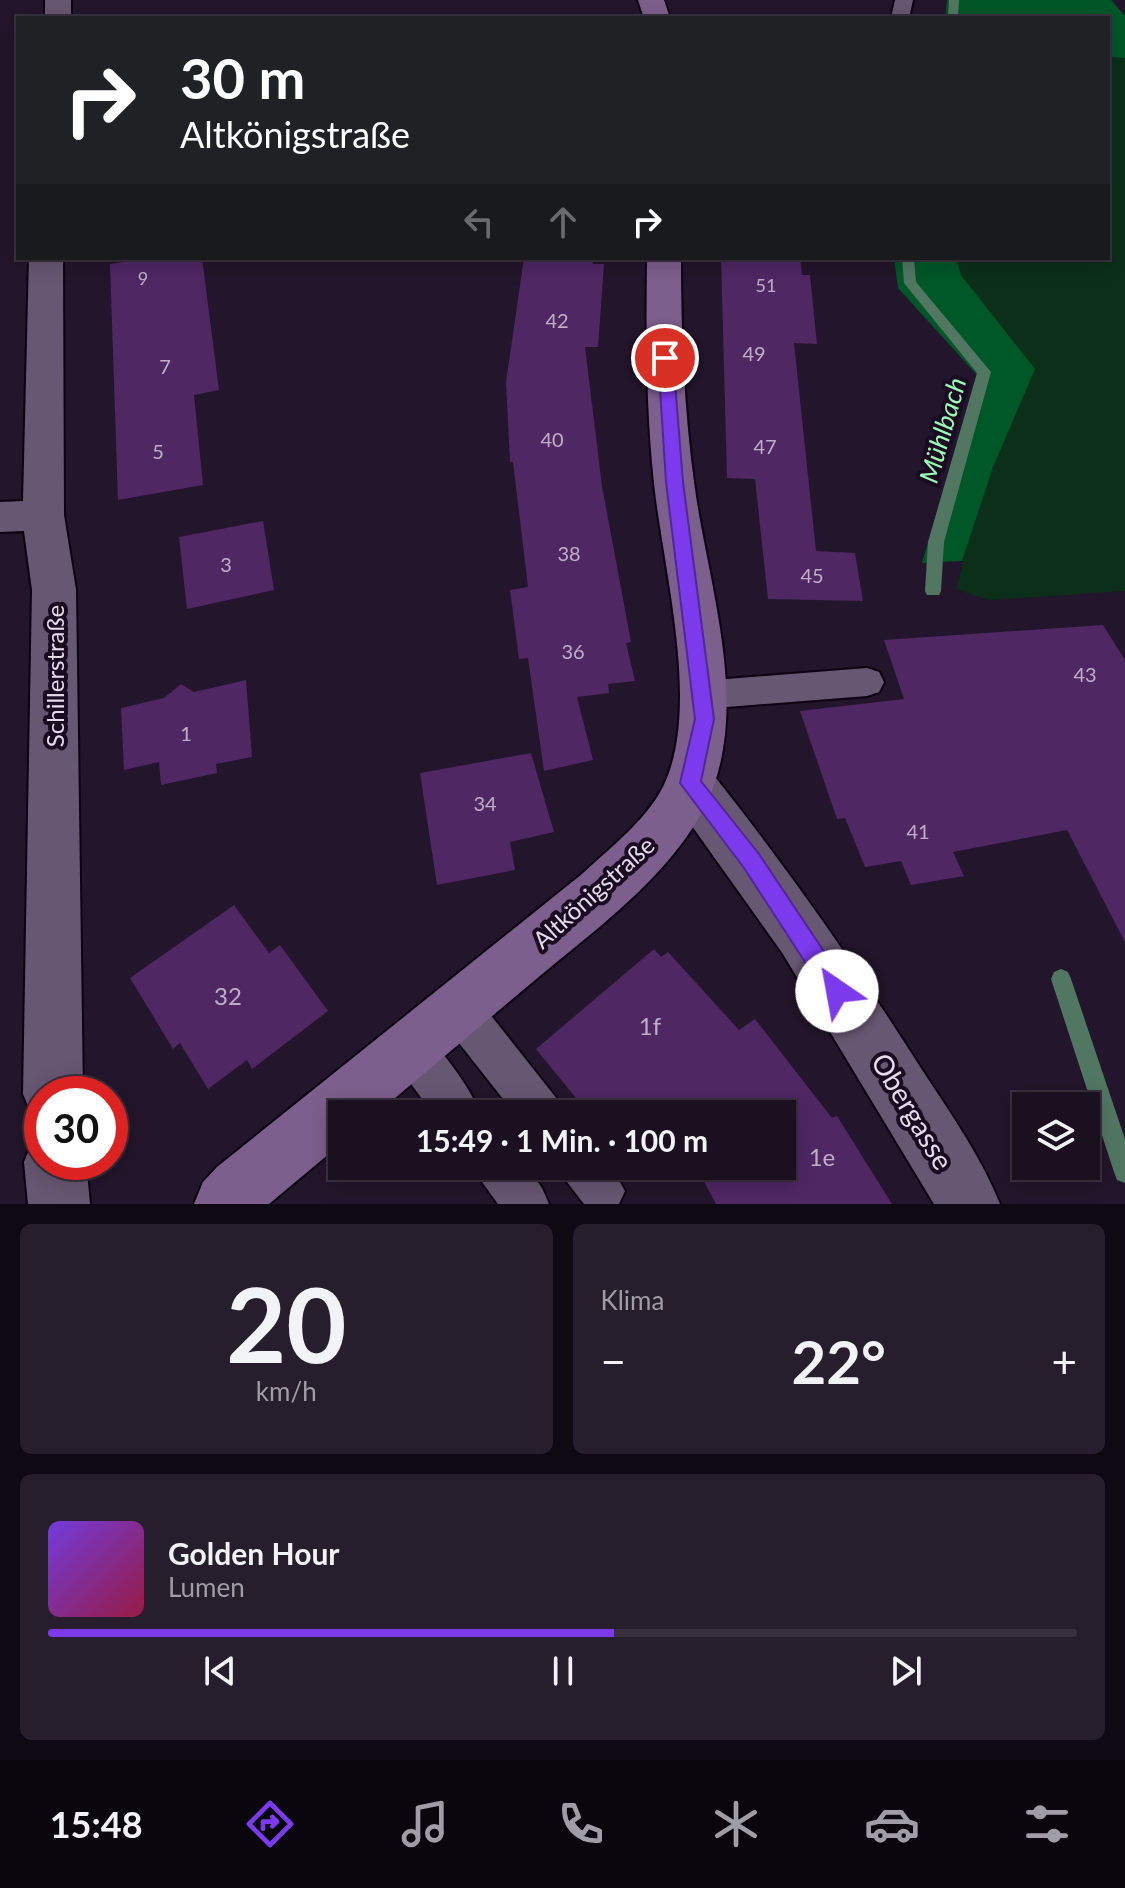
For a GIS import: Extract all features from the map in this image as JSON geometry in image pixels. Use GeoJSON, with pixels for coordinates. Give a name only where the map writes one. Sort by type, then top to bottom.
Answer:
{"type":"FeatureCollection","features":[{"type":"Feature","properties":{"kind":"street","name":"Schillerstraße"},"geometry":{"type":"LineString","coordinates":[[46,260],[43,515],[54,590],[53,1076]]}},
{"type":"Feature","properties":{"kind":"street","name":"Altkönigstraße"},"geometry":{"type":"LineString","coordinates":[[225,1204],[239,1189],[601,891],[653,842],[690,783],[704,719],[674,482],[663,327],[664,260]]}},
{"type":"Feature","properties":{"kind":"street"},"geometry":{"type":"LineString","coordinates":[[0,517],[43,515]]}},
{"type":"Feature","properties":{"kind":"street","name":"Obergasse"},"geometry":{"type":"LineString","coordinates":[[690,783],[752,861],[905,1095],[969,1204]]}},
{"type":"Feature","properties":{"kind":"street"},"geometry":{"type":"LineString","coordinates":[[57,1180],[59,1204]]}},
{"type":"Feature","properties":{"kind":"lane"},"geometry":{"type":"LineString","coordinates":[[702,695],[867,682]]}},
{"type":"Feature","properties":{"kind":"lane"},"geometry":{"type":"LineString","coordinates":[[459,1009],[531,1100]]}},
{"type":"Feature","properties":{"kind":"lane"},"geometry":{"type":"LineString","coordinates":[[410,1047],[449,1100]]}},
{"type":"Feature","properties":{"kind":"lane"},"geometry":{"type":"LineString","coordinates":[[508,1180],[526,1204]]}},
{"type":"Feature","properties":{"kind":"green space"},"geometry":{"type":"Polygon","coordinates":[[[947,0],[1111,0],[1125,16],[1125,58],[1110,57],[1110,16],[945,16],[947,0]]]}},
{"type":"Feature","properties":{"kind":"green space"},"geometry":{"type":"Polygon","coordinates":[[[1110,57],[1125,58],[1125,591],[989,600],[957,590],[979,505],[1034,369],[961,275],[957,260],[1110,260],[1110,57]]]}},
{"type":"Feature","properties":{"kind":"green space"},"geometry":{"type":"Polygon","coordinates":[[[894,260],[957,260],[961,275],[1035,369],[993,467],[962,561],[922,563],[977,375],[898,288],[894,260]]]}},
{"type":"Feature","properties":{"kind":"building"},"geometry":{"type":"Polygon","coordinates":[[[136,260],[202,260],[219,390],[194,395],[203,485],[118,500],[110,264],[136,260]]]}},
{"type":"Feature","properties":{"kind":"building"},"geometry":{"type":"Polygon","coordinates":[[[524,260],[592,260],[593,264],[604,264],[598,347],[585,347],[602,486],[631,642],[626,643],[635,681],[608,684],[609,693],[577,697],[593,760],[544,771],[528,658],[519,659],[510,590],[528,587],[513,462],[510,462],[506,382],[524,260]]]}},
{"type":"Feature","properties":{"kind":"building"},"geometry":{"type":"Polygon","coordinates":[[[721,260],[800,260],[802,275],[810,275],[817,344],[794,343],[816,551],[855,553],[863,601],[768,599],[755,479],[727,478],[721,260]]]}},
{"type":"Feature","properties":{"kind":"building"},"geometry":{"type":"Polygon","coordinates":[[[263,521],[274,590],[187,609],[179,537],[263,521]]]}},
{"type":"Feature","properties":{"kind":"building"},"geometry":{"type":"Polygon","coordinates":[[[1103,625],[1125,660],[1125,942],[1067,830],[953,852],[964,876],[911,885],[901,861],[865,867],[845,818],[837,819],[800,711],[904,699],[884,640],[1103,625]]]}},
{"type":"Feature","properties":{"kind":"building"},"geometry":{"type":"Polygon","coordinates":[[[246,680],[252,757],[216,764],[217,773],[161,785],[159,762],[124,770],[121,708],[164,698],[181,684],[194,692],[246,680]]]}},
{"type":"Feature","properties":{"kind":"building"},"geometry":{"type":"Polygon","coordinates":[[[531,753],[554,832],[510,842],[515,870],[437,885],[420,773],[531,753]]]}},
{"type":"Feature","properties":{"kind":"building"},"geometry":{"type":"Polygon","coordinates":[[[234,905],[269,953],[280,945],[328,1011],[252,1069],[247,1060],[208,1089],[180,1043],[173,1049],[130,978],[234,905]]]}},
{"type":"Feature","properties":{"kind":"building"},"geometry":{"type":"Polygon","coordinates":[[[654,949],[661,957],[668,952],[739,1030],[755,1019],[832,1118],[837,1116],[892,1204],[716,1204],[703,1180],[796,1180],[796,1100],[578,1100],[536,1049],[654,949]]]}},
{"type":"Feature","properties":{"kind":"waterway","name":"Mühlbach"},"geometry":{"type":"LineString","coordinates":[[953,16],[954,0]]}},
{"type":"Feature","properties":{"kind":"waterway","name":"Mühlbach"},"geometry":{"type":"LineString","coordinates":[[908,260],[910,283],[984,372],[936,542],[933,591]]}},
{"type":"Feature","properties":{"kind":"waterway","name":"Mühlbach"},"geometry":{"type":"LineString","coordinates":[[1061,979],[1125,1172]]}},
{"type":"Feature","properties":{"kind":"route"},"geometry":{"type":"LineString","coordinates":[[665,358],[674,482],[696,635],[704,719],[690,783],[752,861],[837,991]]}}]}
